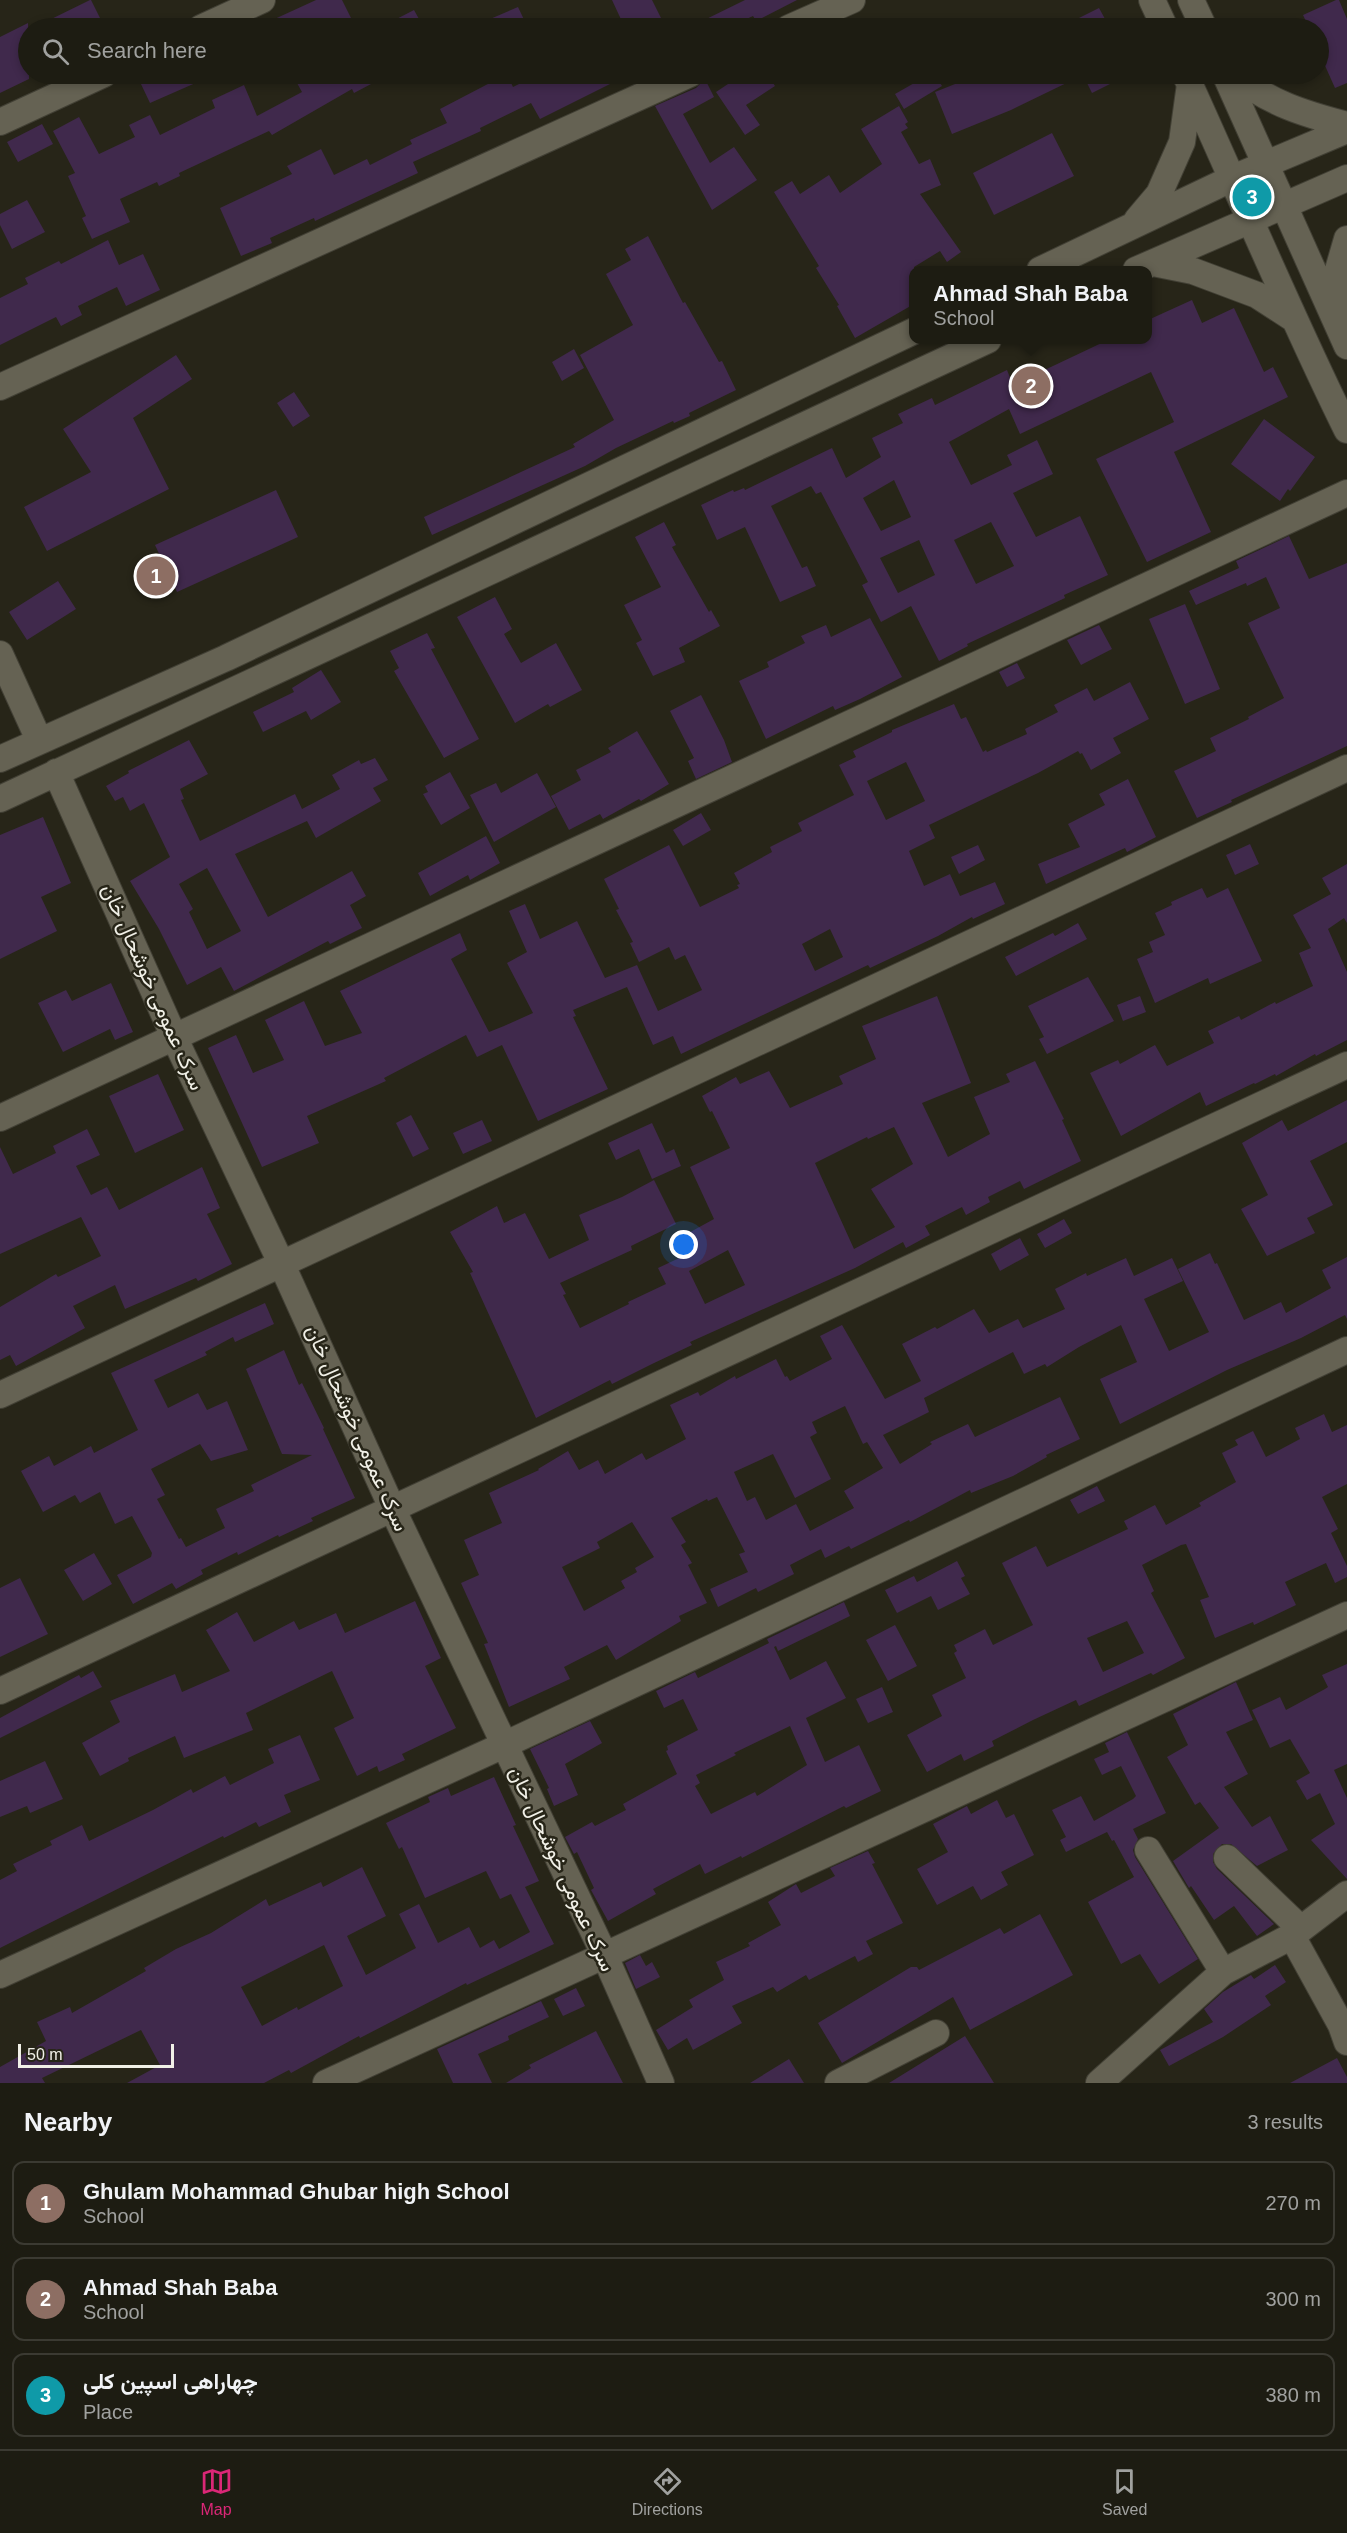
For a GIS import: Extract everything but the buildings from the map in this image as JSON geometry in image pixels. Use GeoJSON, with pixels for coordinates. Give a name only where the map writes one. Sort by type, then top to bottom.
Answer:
{"type":"FeatureCollection","features":[{"type":"Feature","properties":{"kind":"street"},"geometry":{"type":"LineString","coordinates":[[223,18],[262,0]]}},
{"type":"Feature","properties":{"kind":"street"},"geometry":{"type":"LineString","coordinates":[[812,18],[852,0]]}},
{"type":"Feature","properties":{"kind":"street"},"geometry":{"type":"LineString","coordinates":[[1152,0],[1160,18]]}},
{"type":"Feature","properties":{"kind":"street"},"geometry":{"type":"LineString","coordinates":[[1191,0],[1199,18]]}},
{"type":"Feature","properties":{"kind":"street"},"geometry":{"type":"LineString","coordinates":[[0,122],[82,84]]}},
{"type":"Feature","properties":{"kind":"street"},"geometry":{"type":"LineString","coordinates":[[0,387],[668,84]]}},
{"type":"Feature","properties":{"kind":"street"},"geometry":{"type":"LineString","coordinates":[[1131,227],[1159,194],[1182,142],[1188,84]]}},
{"type":"Feature","properties":{"kind":"street"},"geometry":{"type":"LineString","coordinates":[[1190,84],[1294,319],[1347,430]]}},
{"type":"Feature","properties":{"kind":"street"},"geometry":{"type":"LineString","coordinates":[[1229,84],[1347,346]]}},
{"type":"Feature","properties":{"kind":"street"},"geometry":{"type":"LineString","coordinates":[[1246,84],[1298,112],[1347,125]]}},
{"type":"Feature","properties":{"kind":"street"},"geometry":{"type":"LineString","coordinates":[[1048,266],[1233,178],[1347,130]]}},
{"type":"Feature","properties":{"kind":"street"},"geometry":{"type":"LineString","coordinates":[[1147,266],[1347,178]]}},
{"type":"Feature","properties":{"kind":"street"},"geometry":{"type":"LineString","coordinates":[[1335,320],[1338,270],[1347,239]]}},
{"type":"Feature","properties":{"kind":"street"},"geometry":{"type":"LineString","coordinates":[[1152,268],[1193,271],[1257,295],[1294,319]]}},
{"type":"Feature","properties":{"kind":"street"},"geometry":{"type":"LineString","coordinates":[[0,759],[226,658],[909,333]]}},
{"type":"Feature","properties":{"kind":"street"},"geometry":{"type":"LineString","coordinates":[[0,799],[977,344]]}},
{"type":"Feature","properties":{"kind":"street"},"geometry":{"type":"LineString","coordinates":[[0,1118],[175,1039],[1347,493]]}},
{"type":"Feature","properties":{"kind":"street"},"geometry":{"type":"LineString","coordinates":[[0,654],[39,740]]}},
{"type":"Feature","properties":{"kind":"street"},"geometry":{"type":"LineString","coordinates":[[226,658],[239,688]]}},
{"type":"Feature","properties":{"kind":"street"},"geometry":{"type":"LineString","coordinates":[[0,1395],[1347,768]]}},
{"type":"Feature","properties":{"kind":"street","name":"سرک عمومی خوشحال خان"},"geometry":{"type":"LineString","coordinates":[[56,772],[175,1039],[282,1265],[392,1508],[604,1954],[661,2083]]}},
{"type":"Feature","properties":{"kind":"street"},"geometry":{"type":"LineString","coordinates":[[0,1691],[1347,1065]]}},
{"type":"Feature","properties":{"kind":"street"},"geometry":{"type":"LineString","coordinates":[[0,1975],[504,1745],[1347,1350]]}},
{"type":"Feature","properties":{"kind":"street"},"geometry":{"type":"LineString","coordinates":[[326,2083],[1347,1615]]}},
{"type":"Feature","properties":{"kind":"street"},"geometry":{"type":"LineString","coordinates":[[1148,1850],[1223,1972]]}},
{"type":"Feature","properties":{"kind":"street"},"geometry":{"type":"LineString","coordinates":[[1227,1858],[1297,1932],[1347,2042]]}},
{"type":"Feature","properties":{"kind":"street"},"geometry":{"type":"LineString","coordinates":[[1099,2083],[1223,1972],[1297,1932],[1347,1894]]}},
{"type":"Feature","properties":{"kind":"street"},"geometry":{"type":"LineString","coordinates":[[838,2083],[936,2034]]}},
{"type":"Feature","properties":{"kind":"place","name":"چهاراهی اسپین کلی"},"geometry":{"type":"Point","coordinates":[1252,197]}},
{"type":"Feature","properties":{"kind":"place","name":"Ahmad Shah Baba"},"geometry":{"type":"Point","coordinates":[1031,386]}},
{"type":"Feature","properties":{"kind":"place","name":"Ghulam Mohammad Ghubar high School"},"geometry":{"type":"Point","coordinates":[156,576]}}]}
